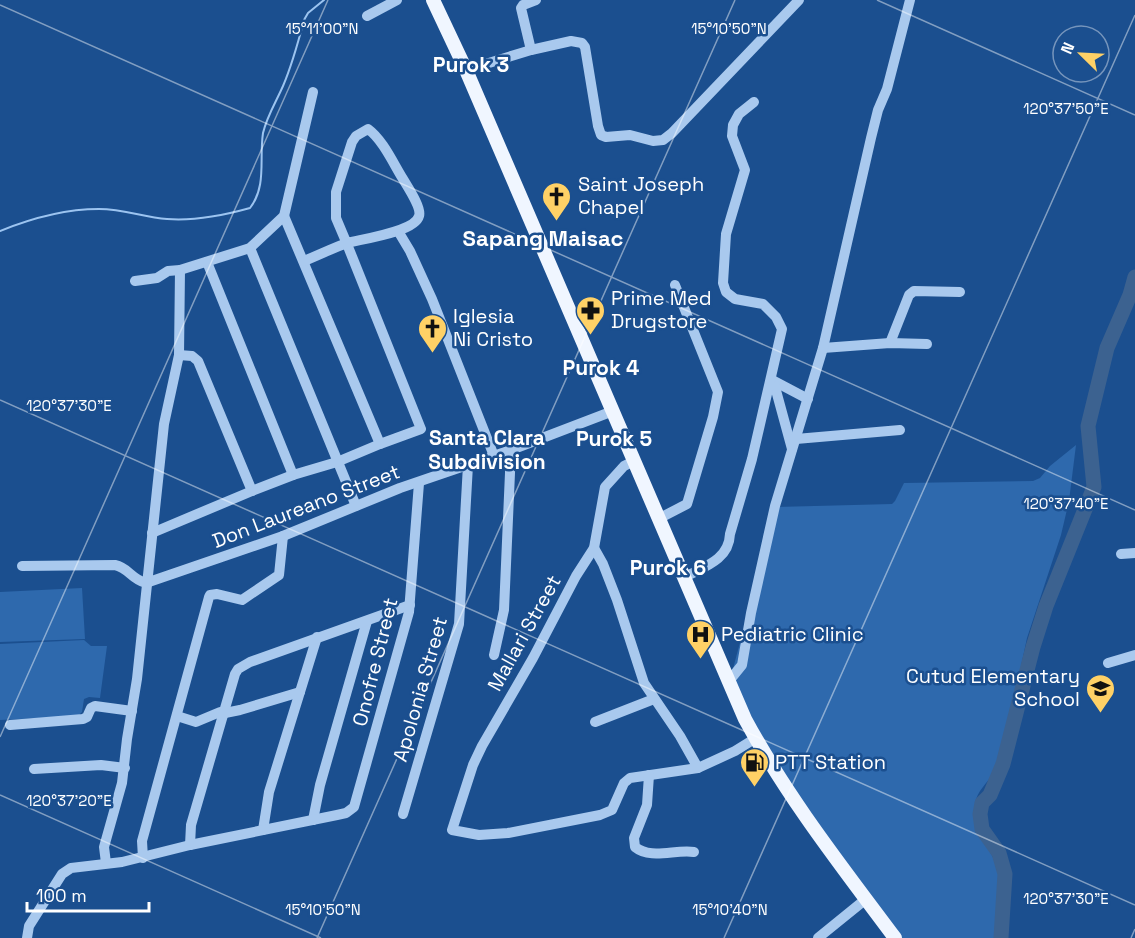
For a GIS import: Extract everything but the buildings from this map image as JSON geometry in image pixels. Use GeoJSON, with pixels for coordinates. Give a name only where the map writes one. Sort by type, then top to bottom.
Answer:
{"type":"FeatureCollection","features":[{"type":"Feature","properties":{"kind":"main road"},"geometry":{"type":"LineString","coordinates":[[433,0],[466,70],[683,578],[756,738],[816,833],[895,938]]}},
{"type":"Feature","properties":{"kind":"street"},"geometry":{"type":"LineString","coordinates":[[367,16],[397,0]]}},
{"type":"Feature","properties":{"kind":"street"},"geometry":{"type":"LineString","coordinates":[[531,50],[521,8],[523,4],[536,0]]}},
{"type":"Feature","properties":{"kind":"street"},"geometry":{"type":"LineString","coordinates":[[729,681],[742,665],[775,506],[823,348],[878,110],[887,89],[910,0]]}},
{"type":"Feature","properties":{"kind":"street"},"geometry":{"type":"LineString","coordinates":[[466,70],[571,40],[582,43],[585,47],[601,135],[606,137],[630,135],[653,141],[663,140],[794,2]]}},
{"type":"Feature","properties":{"kind":"street"},"geometry":{"type":"LineString","coordinates":[[135,281],[157,278],[168,271],[180,270],[250,248],[284,216],[313,92]]}},
{"type":"Feature","properties":{"kind":"street"},"geometry":{"type":"LineString","coordinates":[[683,578],[719,559],[730,546],[730,534],[752,459],[782,329],[777,316],[763,304],[735,299],[726,292],[723,283],[726,234],[745,170],[732,136],[733,125],[739,114],[754,102]]}},
{"type":"Feature","properties":{"kind":"street"},"geometry":{"type":"LineString","coordinates":[[152,533],[293,475],[337,462],[421,429],[347,244],[336,218],[336,192],[352,142],[365,130],[373,132],[408,188],[420,212],[419,219],[398,231],[347,244],[304,261]]}},
{"type":"Feature","properties":{"kind":"street"},"geometry":{"type":"LineString","coordinates":[[284,216],[380,444]]}},
{"type":"Feature","properties":{"kind":"street"},"geometry":{"type":"LineString","coordinates":[[398,231],[410,251],[432,300],[494,456]]}},
{"type":"Feature","properties":{"kind":"street"},"geometry":{"type":"LineString","coordinates":[[250,248],[356,506]]}},
{"type":"Feature","properties":{"kind":"street"},"geometry":{"type":"LineString","coordinates":[[207,262],[293,475]]}},
{"type":"Feature","properties":{"kind":"street"},"geometry":{"type":"LineString","coordinates":[[106,863],[104,847],[125,768],[137,679],[164,424],[179,355],[180,270]]}},
{"type":"Feature","properties":{"kind":"street"},"geometry":{"type":"LineString","coordinates":[[658,519],[687,504],[718,400],[715,383],[675,285]]}},
{"type":"Feature","properties":{"kind":"street"},"geometry":{"type":"LineString","coordinates":[[890,344],[909,295],[914,291],[960,291]]}},
{"type":"Feature","properties":{"kind":"street"},"geometry":{"type":"LineString","coordinates":[[823,348],[927,344]]}},
{"type":"Feature","properties":{"kind":"street"},"geometry":{"type":"LineString","coordinates":[[179,355],[196,357],[252,491]]}},
{"type":"Feature","properties":{"kind":"street"},"geometry":{"type":"LineString","coordinates":[[772,380],[808,399]]}},
{"type":"Feature","properties":{"kind":"street"},"geometry":{"type":"LineString","coordinates":[[772,380],[794,444]]}},
{"type":"Feature","properties":{"kind":"street","name":"Don Laureano Street"},"geometry":{"type":"LineString","coordinates":[[146,583],[283,536],[356,506],[613,411]]}},
{"type":"Feature","properties":{"kind":"street"},"geometry":{"type":"LineString","coordinates":[[794,444],[900,430]]}},
{"type":"Feature","properties":{"kind":"street"},"geometry":{"type":"LineString","coordinates":[[494,655],[504,610],[511,450]]}},
{"type":"Feature","properties":{"kind":"street","name":"Mallari Street"},"geometry":{"type":"LineString","coordinates":[[634,461],[624,466],[605,487],[594,548],[482,746],[473,765],[452,830],[479,835],[508,833],[600,815],[612,810],[627,779],[649,776]]}},
{"type":"Feature","properties":{"kind":"street","name":"Apolonia Street"},"geometry":{"type":"LineString","coordinates":[[404,814],[459,624],[468,465]]}},
{"type":"Feature","properties":{"kind":"street","name":"Onofre Street"},"geometry":{"type":"LineString","coordinates":[[313,820],[350,810],[356,803],[410,605],[419,483]]}},
{"type":"Feature","properties":{"kind":"street"},"geometry":{"type":"LineString","coordinates":[[143,858],[142,841],[210,595],[217,594],[242,600],[279,575],[283,536]]}},
{"type":"Feature","properties":{"kind":"street"},"geometry":{"type":"LineString","coordinates":[[594,548],[617,600],[642,680],[680,736],[698,768]]}},
{"type":"Feature","properties":{"kind":"street"},"geometry":{"type":"LineString","coordinates":[[1121,554],[1135,554]]}},
{"type":"Feature","properties":{"kind":"street"},"geometry":{"type":"LineString","coordinates":[[22,566],[116,565],[125,568],[137,581],[146,583]]}},
{"type":"Feature","properties":{"kind":"street"},"geometry":{"type":"LineString","coordinates":[[190,845],[191,825],[238,669],[250,662],[317,637],[410,605]]}},
{"type":"Feature","properties":{"kind":"street"},"geometry":{"type":"LineString","coordinates":[[27,938],[29,926],[62,874],[71,868],[143,858],[190,845],[313,820],[320,785],[367,621]]}},
{"type":"Feature","properties":{"kind":"street"},"geometry":{"type":"LineString","coordinates":[[262,830],[269,792],[317,637]]}},
{"type":"Feature","properties":{"kind":"street"},"geometry":{"type":"LineString","coordinates":[[1108,663],[1135,655]]}},
{"type":"Feature","properties":{"kind":"street"},"geometry":{"type":"LineString","coordinates":[[177,716],[196,722],[220,712],[225,713],[300,692]]}},
{"type":"Feature","properties":{"kind":"street"},"geometry":{"type":"LineString","coordinates":[[595,722],[654,699]]}},
{"type":"Feature","properties":{"kind":"street"},"geometry":{"type":"LineString","coordinates":[[10,725],[83,719],[94,706],[132,711]]}},
{"type":"Feature","properties":{"kind":"street"},"geometry":{"type":"LineString","coordinates":[[694,852],[676,851],[652,854],[635,848],[634,838],[647,805],[649,776],[698,768],[735,751],[756,738]]}},
{"type":"Feature","properties":{"kind":"street"},"geometry":{"type":"LineString","coordinates":[[34,769],[101,765],[125,768]]}},
{"type":"Feature","properties":{"kind":"street"},"geometry":{"type":"LineString","coordinates":[[818,938],[866,899]]}},
{"type":"Feature","properties":{"kind":"shaded area"},"geometry":{"type":"Polygon","coordinates":[[[1076,445],[1069,501],[1061,535],[1027,638],[1002,756],[994,773],[980,791],[975,804],[976,823],[999,873],[1001,897],[996,938],[899,938],[808,816],[730,680],[776,507],[892,504],[904,483],[1033,481],[1040,478],[1050,466],[1076,445]]]}},
{"type":"Feature","properties":{"kind":"shaded area"},"geometry":{"type":"Polygon","coordinates":[[[82,588],[85,639],[0,642],[0,592],[82,588]]]}},
{"type":"Feature","properties":{"kind":"shaded area"},"geometry":{"type":"Polygon","coordinates":[[[84,640],[91,646],[107,646],[100,698],[84,699],[82,712],[78,716],[0,720],[0,644],[84,640]]]}},
{"type":"Feature","properties":{"kind":"waterway"},"geometry":{"type":"LineString","coordinates":[[0,231],[48,215],[86,209],[117,210],[158,218],[187,219],[209,217],[250,208],[259,191],[261,181],[262,143],[267,121],[289,70],[304,20],[308,13],[324,0]]}},
{"type":"Feature","properties":{"kind":"waterway"},"geometry":{"type":"LineString","coordinates":[[1001,938],[1005,874],[999,853],[982,829],[980,814],[982,803],[990,795],[1003,764],[1046,606],[1094,487],[1088,426],[1107,348],[1130,295],[1135,277]]}},
{"type":"Feature","properties":{"kind":"place","name":"Saint Joseph Chapel"},"geometry":{"type":"Point","coordinates":[557,222]}},
{"type":"Feature","properties":{"kind":"place","name":"Prime Med Drugstore"},"geometry":{"type":"Point","coordinates":[590,336]}},
{"type":"Feature","properties":{"kind":"place","name":"Iglesia Ni Cristo"},"geometry":{"type":"Point","coordinates":[432,354]}},
{"type":"Feature","properties":{"kind":"place","name":"Pediatric Clinic"},"geometry":{"type":"Point","coordinates":[700,660]}},
{"type":"Feature","properties":{"kind":"place","name":"Cutud Elementary School"},"geometry":{"type":"Point","coordinates":[1101,714]}},
{"type":"Feature","properties":{"kind":"place","name":"PTT Station"},"geometry":{"type":"Point","coordinates":[754,788]}},
{"type":"Feature","properties":{"kind":"district","name":"Purok 3"},"geometry":{"type":"Point","coordinates":[471,65]}},
{"type":"Feature","properties":{"kind":"district","name":"Sapang Maisac"},"geometry":{"type":"Point","coordinates":[543,238]}},
{"type":"Feature","properties":{"kind":"district","name":"Purok 4"},"geometry":{"type":"Point","coordinates":[601,368]}},
{"type":"Feature","properties":{"kind":"district","name":"Purok 5"},"geometry":{"type":"Point","coordinates":[614,439]}},
{"type":"Feature","properties":{"kind":"district","name":"Santa Clara Subdivision"},"geometry":{"type":"Point","coordinates":[487,450]}},
{"type":"Feature","properties":{"kind":"district","name":"Purok 6"},"geometry":{"type":"Point","coordinates":[668,568]}}]}
